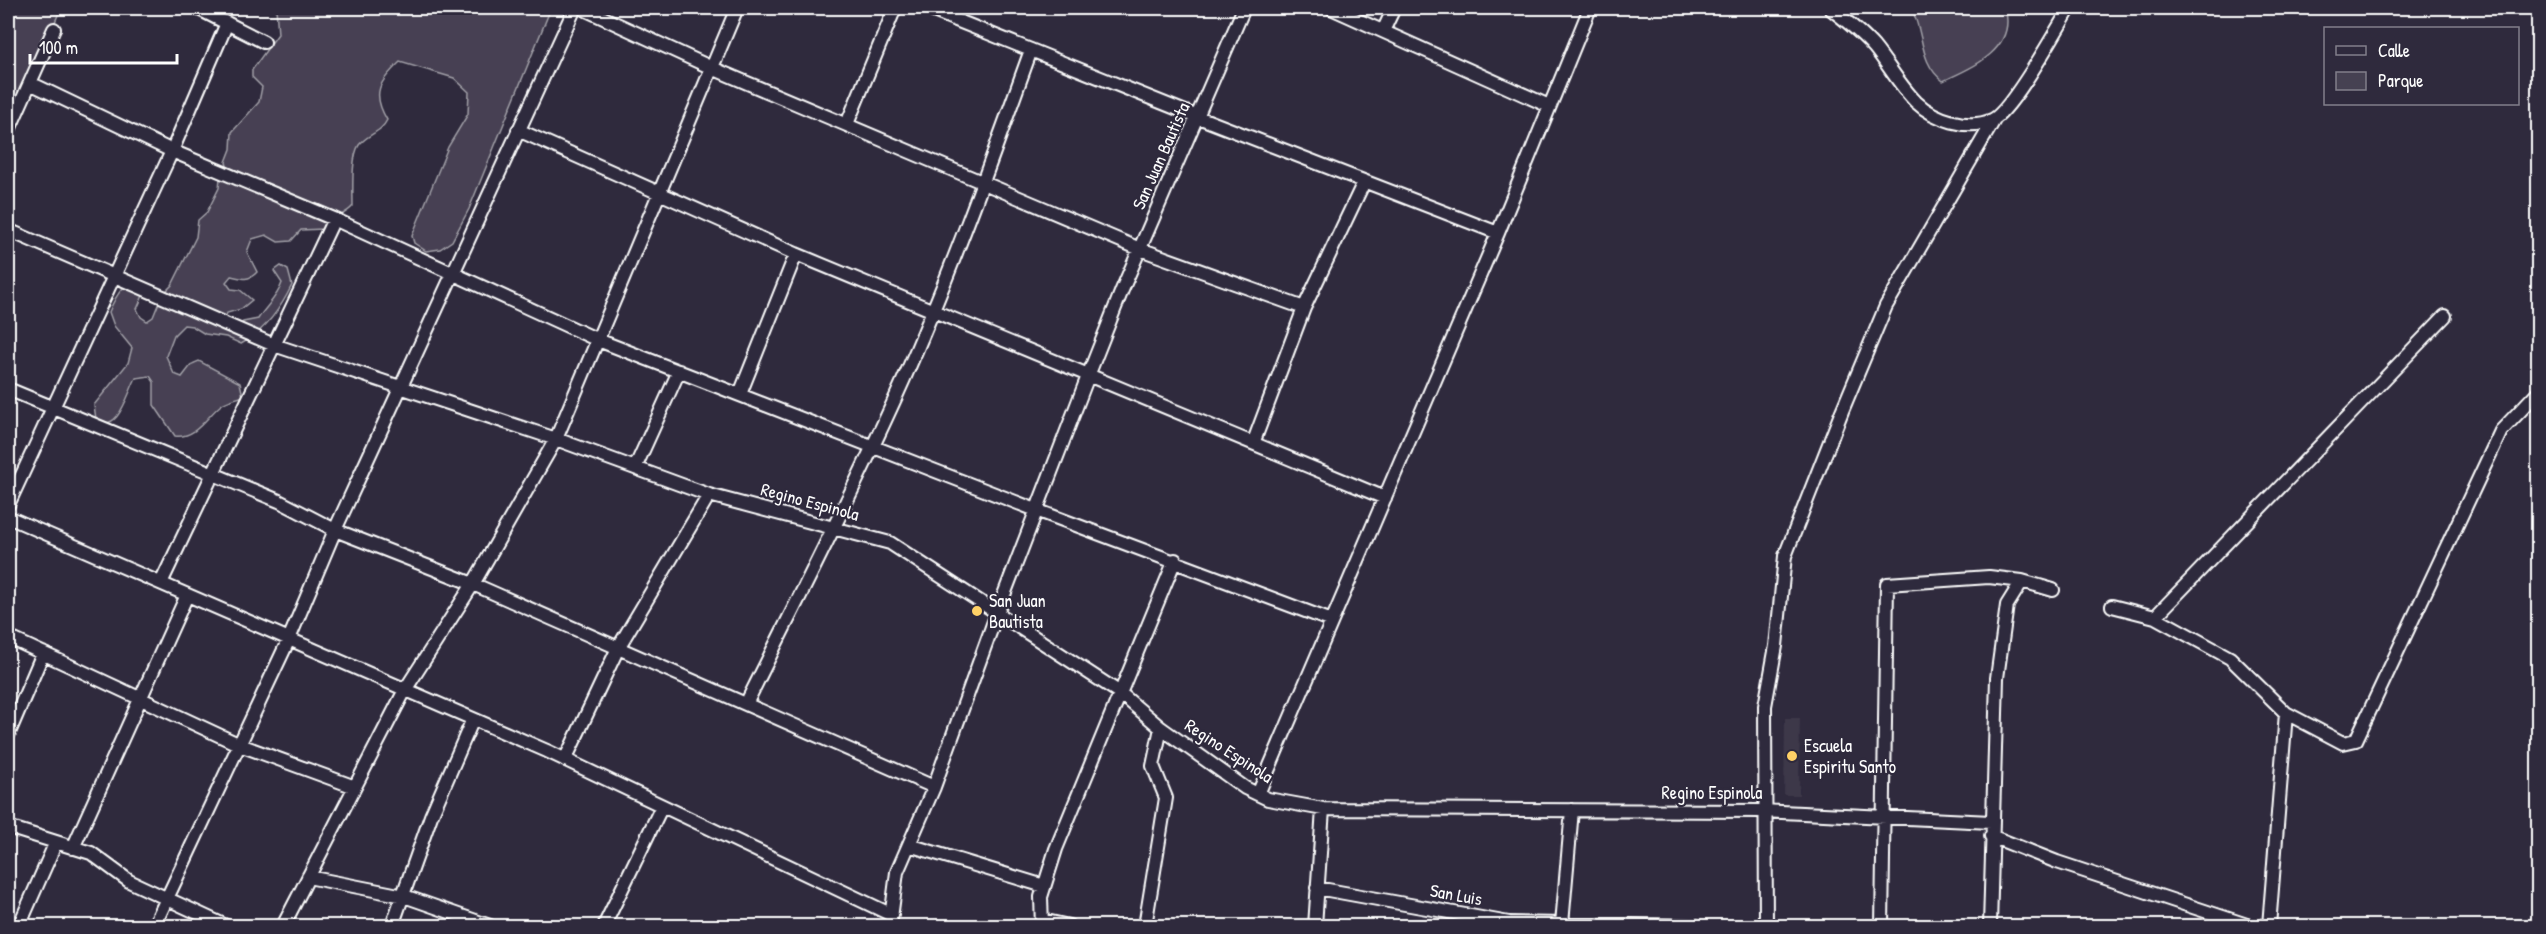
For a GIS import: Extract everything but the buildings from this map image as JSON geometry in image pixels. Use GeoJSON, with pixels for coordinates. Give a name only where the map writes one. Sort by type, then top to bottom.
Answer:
{"type":"FeatureCollection","features":[{"type":"Feature","properties":{"kind":"street"},"geometry":{"type":"LineString","coordinates":[[197,8],[264,42]]}},
{"type":"Feature","properties":{"kind":"street"},"geometry":{"type":"LineString","coordinates":[[154,927],[289,639],[335,530],[575,8]]}},
{"type":"Feature","properties":{"kind":"street"},"geometry":{"type":"LineString","coordinates":[[582,8],[712,68],[1140,249],[1304,308]]}},
{"type":"Feature","properties":{"kind":"street"},"geometry":{"type":"LineString","coordinates":[[283,927],[405,690],[473,584],[556,439],[738,8]]}},
{"type":"Feature","properties":{"kind":"street"},"geometry":{"type":"LineString","coordinates":[[847,124],[895,8]]}},
{"type":"Feature","properties":{"kind":"street"},"geometry":{"type":"LineString","coordinates":[[926,8],[1198,117],[1498,233]]}},
{"type":"Feature","properties":{"kind":"street","name":"San Juan Bautista"},"geometry":{"type":"LineString","coordinates":[[891,921],[897,872],[934,787],[1036,510],[1140,249],[1244,8]]}},
{"type":"Feature","properties":{"kind":"street"},"geometry":{"type":"LineString","coordinates":[[1331,8],[1384,29],[1549,106]]}},
{"type":"Feature","properties":{"kind":"street"},"geometry":{"type":"LineString","coordinates":[[1384,29],[1394,8]]}},
{"type":"Feature","properties":{"kind":"street"},"geometry":{"type":"LineString","coordinates":[[1257,794],[1498,233],[1590,8]]}},
{"type":"Feature","properties":{"kind":"street"},"geometry":{"type":"LineString","coordinates":[[1830,8],[1873,46],[1915,101],[1928,112],[1955,122],[1972,124],[1994,120]]}},
{"type":"Feature","properties":{"kind":"street"},"geometry":{"type":"LineString","coordinates":[[1766,927],[1763,811],[1765,706],[1776,646],[1785,556],[1886,306],[1994,120],[2018,92],[2070,8]]}},
{"type":"Feature","properties":{"kind":"street"},"geometry":{"type":"LineString","coordinates":[[8,505],[172,151],[227,23]]}},
{"type":"Feature","properties":{"kind":"street"},"geometry":{"type":"LineString","coordinates":[[8,132],[54,29]]}},
{"type":"Feature","properties":{"kind":"street"},"geometry":{"type":"LineString","coordinates":[[746,704],[874,445],[983,182],[1031,50]]}},
{"type":"Feature","properties":{"kind":"street"},"geometry":{"type":"LineString","coordinates":[[30,83],[172,151],[334,219],[598,340],[874,445],[1036,510],[1175,560],[1332,621]]}},
{"type":"Feature","properties":{"kind":"street"},"geometry":{"type":"LineString","coordinates":[[518,130],[796,254],[1088,376],[1254,441],[1385,498]]}},
{"type":"Feature","properties":{"kind":"street"},"geometry":{"type":"LineString","coordinates":[[1254,441],[1304,308],[1364,182]]}},
{"type":"Feature","properties":{"kind":"street"},"geometry":{"type":"LineString","coordinates":[[160,583],[334,219]]}},
{"type":"Feature","properties":{"kind":"street","name":"Regino Espinola"},"geometry":{"type":"LineString","coordinates":[[8,230],[274,345],[556,439],[709,495],[835,526],[890,543],[1120,693],[1161,728],[1245,788],[1291,805],[1323,809],[1763,811],[1991,822]]}},
{"type":"Feature","properties":{"kind":"street"},"geometry":{"type":"LineString","coordinates":[[740,394],[796,254]]}},
{"type":"Feature","properties":{"kind":"street"},"geometry":{"type":"LineString","coordinates":[[2155,616],[2445,316]]}},
{"type":"Feature","properties":{"kind":"street"},"geometry":{"type":"LineString","coordinates":[[635,468],[679,371]]}},
{"type":"Feature","properties":{"kind":"street"},"geometry":{"type":"LineString","coordinates":[[8,389],[51,409],[279,501],[335,530],[473,584],[934,787]]}},
{"type":"Feature","properties":{"kind":"street"},"geometry":{"type":"LineString","coordinates":[[2112,606],[2155,616],[2230,658],[2286,713],[2343,743],[2356,740],[2500,431],[2538,392]]}},
{"type":"Feature","properties":{"kind":"street"},"geometry":{"type":"LineString","coordinates":[[565,760],[618,648],[709,495]]}},
{"type":"Feature","properties":{"kind":"street"},"geometry":{"type":"LineString","coordinates":[[8,517],[565,760],[891,921]]}},
{"type":"Feature","properties":{"kind":"street"},"geometry":{"type":"LineString","coordinates":[[1069,927],[1042,923],[1041,897],[1044,886],[1056,849],[1175,560]]}},
{"type":"Feature","properties":{"kind":"street"},"geometry":{"type":"LineString","coordinates":[[1882,927],[1887,584],[1989,577],[2022,581],[2053,590]]}},
{"type":"Feature","properties":{"kind":"street"},"geometry":{"type":"LineString","coordinates":[[1989,927],[1997,678],[2007,605],[2022,581]]}},
{"type":"Feature","properties":{"kind":"street"},"geometry":{"type":"LineString","coordinates":[[73,848],[188,595]]}},
{"type":"Feature","properties":{"kind":"street"},"geometry":{"type":"LineString","coordinates":[[8,637],[240,745],[355,787]]}},
{"type":"Feature","properties":{"kind":"street"},"geometry":{"type":"LineString","coordinates":[[8,735],[43,653]]}},
{"type":"Feature","properties":{"kind":"street"},"geometry":{"type":"LineString","coordinates":[[2269,927],[2286,713]]}},
{"type":"Feature","properties":{"kind":"street"},"geometry":{"type":"LineString","coordinates":[[392,927],[431,816],[472,719]]}},
{"type":"Feature","properties":{"kind":"street"},"geometry":{"type":"LineString","coordinates":[[1145,927],[1166,798],[1153,766],[1161,728]]}},
{"type":"Feature","properties":{"kind":"street"},"geometry":{"type":"LineString","coordinates":[[603,927],[662,806]]}},
{"type":"Feature","properties":{"kind":"street"},"geometry":{"type":"LineString","coordinates":[[1315,927],[1323,809]]}},
{"type":"Feature","properties":{"kind":"street"},"geometry":{"type":"LineString","coordinates":[[1562,924],[1572,810]]}},
{"type":"Feature","properties":{"kind":"street"},"geometry":{"type":"LineString","coordinates":[[8,827],[91,853],[129,880],[226,927]]}},
{"type":"Feature","properties":{"kind":"street"},"geometry":{"type":"LineString","coordinates":[[1991,836],[2057,862],[2250,927]]}},
{"type":"Feature","properties":{"kind":"street"},"geometry":{"type":"LineString","coordinates":[[19,927],[56,842]]}},
{"type":"Feature","properties":{"kind":"street"},"geometry":{"type":"LineString","coordinates":[[909,845],[1044,886]]}},
{"type":"Feature","properties":{"kind":"street"},"geometry":{"type":"LineString","coordinates":[[308,877],[404,896],[489,927]]}},
{"type":"Feature","properties":{"kind":"street","name":"San Luis"},"geometry":{"type":"LineString","coordinates":[[1317,888],[1509,925],[1697,927]]}},
{"type":"Feature","properties":{"kind":"shaded area","name":"Escuela Espiritu Santo"},"geometry":{"type":"Polygon","coordinates":[[[1785,718],[1800,718],[1799,795],[1784,795],[1785,718]]]}},
{"type":"Feature","properties":{"kind":"green space"},"geometry":{"type":"Polygon","coordinates":[[[8,8],[61,8],[8,131],[8,8]]]}},
{"type":"Feature","properties":{"kind":"green space"},"geometry":{"type":"Polygon","coordinates":[[[276,8],[551,8],[469,209],[452,241],[440,249],[426,251],[414,243],[412,236],[448,147],[468,114],[469,92],[454,78],[400,62],[382,82],[380,88],[379,102],[387,120],[381,128],[362,141],[356,150],[353,206],[323,229],[301,230],[291,241],[278,242],[266,235],[252,239],[247,252],[257,272],[245,278],[231,276],[226,282],[231,289],[240,290],[252,300],[241,309],[227,313],[224,320],[237,328],[243,322],[258,319],[277,293],[282,283],[274,271],[281,266],[288,270],[292,285],[271,319],[250,339],[241,344],[226,337],[205,334],[192,326],[184,325],[174,335],[166,356],[174,374],[182,377],[192,364],[199,361],[240,383],[243,396],[223,403],[201,426],[189,434],[175,436],[154,405],[154,382],[150,376],[136,378],[121,410],[110,422],[104,423],[96,419],[94,405],[128,363],[132,348],[114,326],[109,312],[114,300],[127,284],[145,282],[146,289],[137,309],[141,317],[147,321],[153,317],[162,295],[172,285],[196,237],[198,220],[207,212],[219,188],[220,178],[228,170],[226,162],[231,149],[232,132],[259,102],[262,87],[252,77],[252,70],[278,34],[276,8]]]}},
{"type":"Feature","properties":{"kind":"green space"},"geometry":{"type":"Polygon","coordinates":[[[1911,8],[2005,8],[2007,22],[2005,34],[1990,54],[1943,81],[1929,65],[1911,8]]]}},
{"type":"Feature","properties":{"kind":"place","name":"San Juan Bautista"},"geometry":{"type":"Point","coordinates":[977,611]}},
{"type":"Feature","properties":{"kind":"place","name":"Escuela Espiritu Santo"},"geometry":{"type":"Point","coordinates":[1792,756]}}]}
